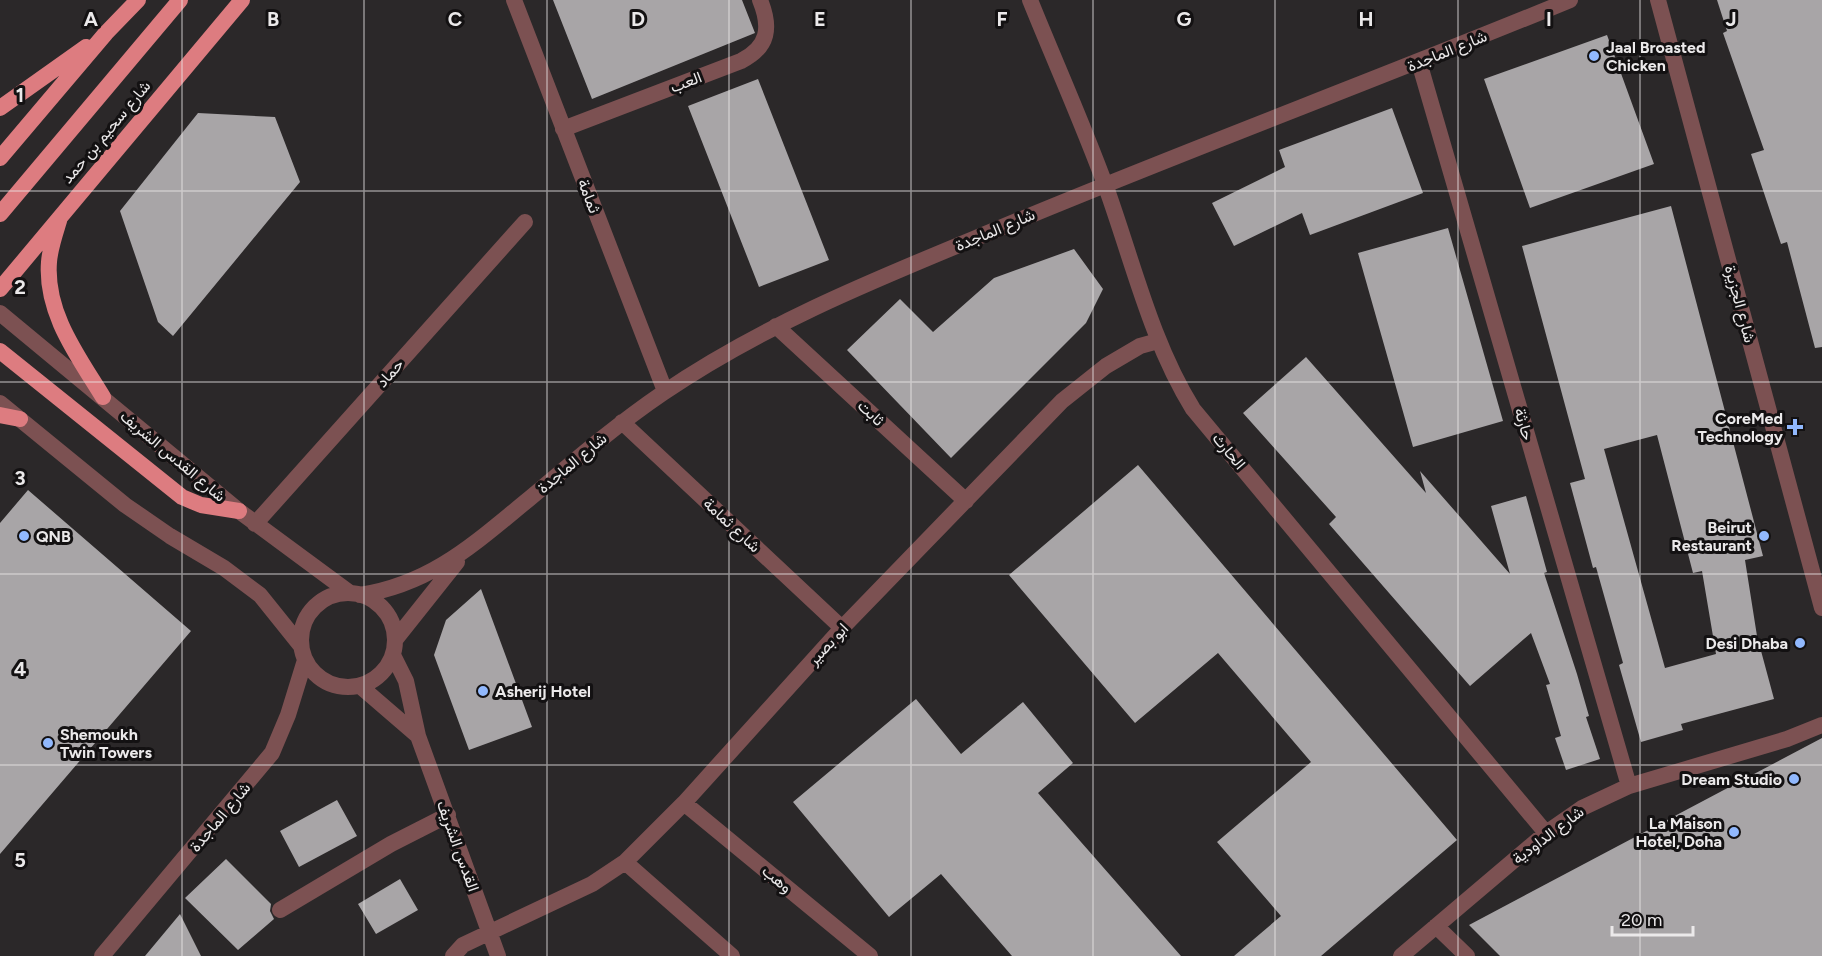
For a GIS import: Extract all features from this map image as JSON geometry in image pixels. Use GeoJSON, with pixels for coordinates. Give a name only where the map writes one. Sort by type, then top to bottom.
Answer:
{"type":"FeatureCollection","features":[{"type":"Feature","properties":{"kind":"highway"},"geometry":{"type":"LineString","coordinates":[[0,158],[106,33],[138,0]]}},
{"type":"Feature","properties":{"kind":"highway"},"geometry":{"type":"LineString","coordinates":[[0,214],[180,0]]}},
{"type":"Feature","properties":{"kind":"highway","name":"شارع سحيم بن حمد"},"geometry":{"type":"LineString","coordinates":[[0,289],[242,0]]}},
{"type":"Feature","properties":{"kind":"highway"},"geometry":{"type":"LineString","coordinates":[[0,108],[106,33]]}},
{"type":"Feature","properties":{"kind":"highway"},"geometry":{"type":"LineString","coordinates":[[60,215],[49,259],[52,300],[70,342],[104,398]]}},
{"type":"Feature","properties":{"kind":"highway"},"geometry":{"type":"LineString","coordinates":[[0,351],[182,497],[201,505],[239,511]]}},
{"type":"Feature","properties":{"kind":"highway"},"geometry":{"type":"LineString","coordinates":[[0,415],[20,419]]}},
{"type":"Feature","properties":{"kind":"street","name":"ثمامة"},"geometry":{"type":"LineString","coordinates":[[514,0],[665,391]]}},
{"type":"Feature","properties":{"kind":"street","name":"العب"},"geometry":{"type":"LineString","coordinates":[[563,129],[741,61],[757,52],[762,45],[767,28],[760,0]]}},
{"type":"Feature","properties":{"kind":"street","name":"الحارث"},"geometry":{"type":"LineString","coordinates":[[1030,0],[1105,185],[1158,341],[1193,409],[1546,833]]}},
{"type":"Feature","properties":{"kind":"street","name":"شارع الماجدة"},"geometry":{"type":"LineString","coordinates":[[355,594],[385,591],[424,577],[470,548],[621,422],[665,391],[776,326],[869,283],[1105,185],[1570,0]]}},
{"type":"Feature","properties":{"kind":"street","name":"شارع الجزيرة"},"geometry":{"type":"LineString","coordinates":[[1658,0],[1822,608]]}},
{"type":"Feature","properties":{"kind":"street","name":"حارثة"},"geometry":{"type":"LineString","coordinates":[[1419,62],[1629,786]]}},
{"type":"Feature","properties":{"kind":"street","name":"حماد"},"geometry":{"type":"LineString","coordinates":[[255,524],[525,222]]}},
{"type":"Feature","properties":{"kind":"street","name":"شارع القدس الشريف"},"geometry":{"type":"LineString","coordinates":[[0,313],[255,524],[355,594]]}},
{"type":"Feature","properties":{"kind":"street","name":"ثابت"},"geometry":{"type":"LineString","coordinates":[[776,326],[966,501]]}},
{"type":"Feature","properties":{"kind":"street","name":"ابو بصير"},"geometry":{"type":"LineString","coordinates":[[453,956],[463,945],[592,884],[625,862],[684,802],[842,628],[1062,401],[1086,380],[1140,346],[1158,341]]}},
{"type":"Feature","properties":{"kind":"street"},"geometry":{"type":"LineString","coordinates":[[0,403],[125,505],[224,568],[260,595],[303,653],[316,675],[333,685],[360,686],[377,678],[394,647],[394,630],[378,604],[355,594],[330,597],[314,608],[304,626],[303,653]]}},
{"type":"Feature","properties":{"kind":"street","name":"شارع ثمامة"},"geometry":{"type":"LineString","coordinates":[[621,422],[842,628]]}},
{"type":"Feature","properties":{"kind":"street","name":"شارع الماجدة"},"geometry":{"type":"LineString","coordinates":[[394,647],[470,548]]}},
{"type":"Feature","properties":{"kind":"street","name":"القدس الشريف"},"geometry":{"type":"LineString","coordinates":[[394,647],[406,681],[418,736],[498,956]]}},
{"type":"Feature","properties":{"kind":"street","name":"شارع الماجدة"},"geometry":{"type":"LineString","coordinates":[[102,956],[272,753],[288,715],[303,653]]}},
{"type":"Feature","properties":{"kind":"street","name":"القدس الشريف"},"geometry":{"type":"LineString","coordinates":[[360,686],[418,736]]}},
{"type":"Feature","properties":{"kind":"street","name":"شارع الداودية"},"geometry":{"type":"LineString","coordinates":[[1401,956],[1546,833],[1582,808],[1629,786],[1787,739],[1822,725]]}},
{"type":"Feature","properties":{"kind":"street","name":"وهب"},"geometry":{"type":"LineString","coordinates":[[684,802],[870,956]]}},
{"type":"Feature","properties":{"kind":"street"},"geometry":{"type":"LineString","coordinates":[[280,910],[381,849],[448,815]]}},
{"type":"Feature","properties":{"kind":"street"},"geometry":{"type":"LineString","coordinates":[[625,862],[732,956]]}},
{"type":"Feature","properties":{"kind":"street"},"geometry":{"type":"LineString","coordinates":[[1436,926],[1467,956]]}},
{"type":"Feature","properties":{"kind":"building"},"geometry":{"type":"Polygon","coordinates":[[[553,0],[742,0],[755,33],[592,99],[553,0]]]}},
{"type":"Feature","properties":{"kind":"building"},"geometry":{"type":"Polygon","coordinates":[[[1717,0],[1822,0],[1822,347],[1815,348],[1787,242],[1781,244],[1751,154],[1764,150],[1723,33],[1727,31],[1717,0]]]}},
{"type":"Feature","properties":{"kind":"building"},"geometry":{"type":"Polygon","coordinates":[[[1607,35],[1654,164],[1530,208],[1484,79],[1607,35]]]}},
{"type":"Feature","properties":{"kind":"building"},"geometry":{"type":"Polygon","coordinates":[[[758,79],[829,260],[759,287],[688,106],[758,79]]]}},
{"type":"Feature","properties":{"kind":"building"},"geometry":{"type":"Polygon","coordinates":[[[1392,108],[1423,193],[1310,235],[1302,213],[1234,246],[1212,203],[1285,167],[1279,150],[1392,108]]]}},
{"type":"Feature","properties":{"kind":"building"},"geometry":{"type":"Polygon","coordinates":[[[198,113],[275,117],[300,182],[173,336],[158,322],[120,211],[198,113]]]}},
{"type":"Feature","properties":{"kind":"building"},"geometry":{"type":"Polygon","coordinates":[[[1671,206],[1763,556],[1745,560],[1757,636],[1774,699],[1681,724],[1683,730],[1641,742],[1619,665],[1623,663],[1596,567],[1593,568],[1570,483],[1585,479],[1522,246],[1671,206]],[[1657,435],[1604,449],[1665,668],[1716,654],[1702,571],[1693,573],[1657,435]]]}},
{"type":"Feature","properties":{"kind":"building"},"geometry":{"type":"Polygon","coordinates":[[[1448,228],[1503,421],[1413,447],[1358,253],[1448,228]]]}},
{"type":"Feature","properties":{"kind":"building"},"geometry":{"type":"Polygon","coordinates":[[[1074,249],[1103,289],[1086,323],[951,458],[847,350],[900,299],[933,332],[994,278],[1074,249]]]}},
{"type":"Feature","properties":{"kind":"building"},"geometry":{"type":"Polygon","coordinates":[[[1306,357],[1426,493],[1420,471],[1510,574],[1491,506],[1526,496],[1547,572],[1544,573],[1577,674],[1589,716],[1586,717],[1600,759],[1566,770],[1555,738],[1561,736],[1546,685],[1550,684],[1531,633],[1470,686],[1329,524],[1336,517],[1243,413],[1306,357]]]}},
{"type":"Feature","properties":{"kind":"building"},"geometry":{"type":"Polygon","coordinates":[[[1138,465],[1457,840],[1321,956],[1234,956],[1281,916],[1217,842],[1311,762],[1218,653],[1135,723],[1009,575],[1138,465]]]}},
{"type":"Feature","properties":{"kind":"building","name":"Shemoukh Twin Towers"},"geometry":{"type":"Polygon","coordinates":[[[28,490],[191,631],[0,854],[0,523],[28,490]]]}},
{"type":"Feature","properties":{"kind":"building","name":"Asherij Hotel"},"geometry":{"type":"Polygon","coordinates":[[[481,589],[532,727],[469,750],[434,655],[446,620],[481,589]]]}},
{"type":"Feature","properties":{"kind":"building"},"geometry":{"type":"Polygon","coordinates":[[[916,699],[961,754],[1023,702],[1073,763],[1038,793],[1181,956],[1012,956],[941,874],[889,917],[793,802],[916,699]]]}},
{"type":"Feature","properties":{"kind":"building","name":"La Maison Hotel, Doha"},"geometry":{"type":"Polygon","coordinates":[[[1822,738],[1822,956],[1500,956],[1469,925],[1822,738]]]}},
{"type":"Feature","properties":{"kind":"building"},"geometry":{"type":"Polygon","coordinates":[[[337,800],[357,836],[299,867],[280,831],[337,800]]]}},
{"type":"Feature","properties":{"kind":"building"},"geometry":{"type":"Polygon","coordinates":[[[226,859],[271,904],[270,911],[274,919],[238,950],[185,898],[226,859]]]}},
{"type":"Feature","properties":{"kind":"building"},"geometry":{"type":"Polygon","coordinates":[[[400,879],[418,910],[376,934],[358,904],[400,879]]]}},
{"type":"Feature","properties":{"kind":"building"},"geometry":{"type":"Polygon","coordinates":[[[180,914],[201,956],[145,956],[180,914]]]}},
{"type":"Feature","properties":{"kind":"place","name":"Jaal Broasted Chicken"},"geometry":{"type":"Point","coordinates":[1594,56]}},
{"type":"Feature","properties":{"kind":"place","name":"CoreMed Technology"},"geometry":{"type":"Point","coordinates":[1795,427]}},
{"type":"Feature","properties":{"kind":"place","name":"QNB"},"geometry":{"type":"Point","coordinates":[24,536]}},
{"type":"Feature","properties":{"kind":"place","name":"Beirut Restaurant"},"geometry":{"type":"Point","coordinates":[1764,536]}},
{"type":"Feature","properties":{"kind":"place","name":"Desi Dhaba"},"geometry":{"type":"Point","coordinates":[1800,643]}},
{"type":"Feature","properties":{"kind":"place","name":"Asherij Hotel"},"geometry":{"type":"Point","coordinates":[483,691]}},
{"type":"Feature","properties":{"kind":"place","name":"Shemoukh Twin Towers"},"geometry":{"type":"Point","coordinates":[48,743]}},
{"type":"Feature","properties":{"kind":"place","name":"Dream Studio"},"geometry":{"type":"Point","coordinates":[1794,779]}},
{"type":"Feature","properties":{"kind":"place","name":"La Maison Hotel, Doha"},"geometry":{"type":"Point","coordinates":[1734,832]}}]}
